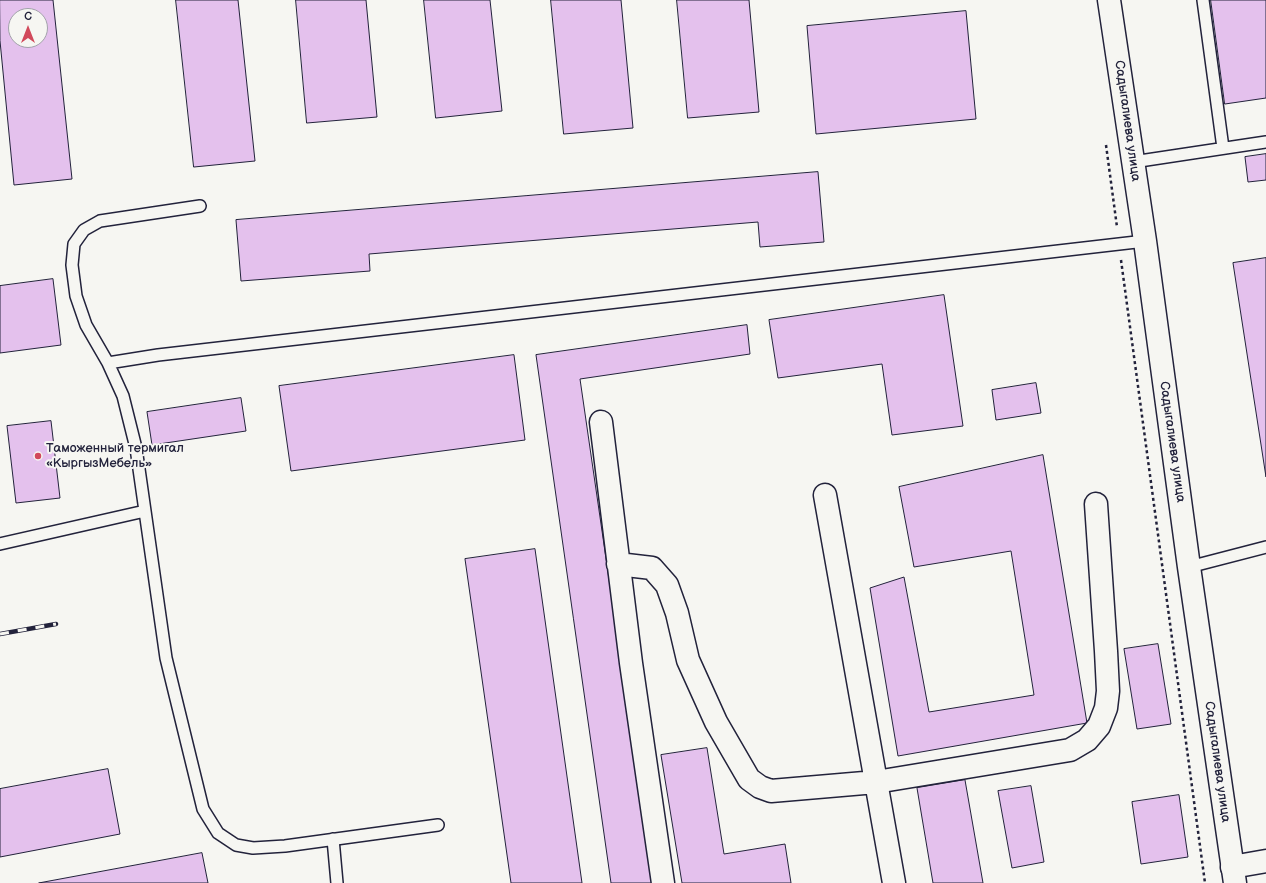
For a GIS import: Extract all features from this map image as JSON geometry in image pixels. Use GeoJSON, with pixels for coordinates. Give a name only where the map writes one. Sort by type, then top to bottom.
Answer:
{"type":"FeatureCollection","features":[{"type":"Feature","properties":{"kind":"street","name":"Садыгалиева улица"},"geometry":{"type":"LineString","coordinates":[[1109,0],[1145,241],[1189,567],[1234,875]]}},
{"type":"Feature","properties":{"kind":"street"},"geometry":{"type":"LineString","coordinates":[[601,422],[631,663],[663,883]]}},
{"type":"Feature","properties":{"kind":"street"},"geometry":{"type":"LineString","coordinates":[[825,495],[894,883]]}},
{"type":"Feature","properties":{"kind":"street"},"geometry":{"type":"LineString","coordinates":[[618,564],[652,568],[667,585],[677,613],[688,660],[716,722],[749,779],[760,787],[771,791],[876,782],[1070,750],[1088,740],[1099,726],[1106,708],[1108,691],[1096,504]]}},
{"type":"Feature","properties":{"kind":"street"},"geometry":{"type":"LineString","coordinates":[[1234,875],[1266,861]]}},
{"type":"Feature","properties":{"kind":"lane"},"geometry":{"type":"LineString","coordinates":[[1203,0],[1223,148]]}},
{"type":"Feature","properties":{"kind":"lane"},"geometry":{"type":"LineString","coordinates":[[1133,162],[1266,142]]}},
{"type":"Feature","properties":{"kind":"lane"},"geometry":{"type":"LineString","coordinates":[[200,206],[100,221],[84,230],[74,244],[72,265],[76,296],[86,324],[108,363],[123,396],[136,448],[166,658],[203,809],[218,833],[236,845],[253,848],[285,846],[438,825]]}},
{"type":"Feature","properties":{"kind":"lane"},"geometry":{"type":"LineString","coordinates":[[108,363],[158,355],[1145,241]]}},
{"type":"Feature","properties":{"kind":"lane"},"geometry":{"type":"LineString","coordinates":[[0,544],[145,511]]}},
{"type":"Feature","properties":{"kind":"lane"},"geometry":{"type":"LineString","coordinates":[[1189,567],[1266,547]]}},
{"type":"Feature","properties":{"kind":"lane"},"geometry":{"type":"LineString","coordinates":[[333,840],[337,883]]}},
{"type":"Feature","properties":{"kind":"path"},"geometry":{"type":"LineString","coordinates":[[1105,142],[1205,883]]}},
{"type":"Feature","properties":{"kind":"building"},"geometry":{"type":"Polygon","coordinates":[[[0,0],[53,0],[72,179],[14,185],[0,41],[0,0]]]}},
{"type":"Feature","properties":{"kind":"building"},"geometry":{"type":"Polygon","coordinates":[[[176,0],[238,0],[255,161],[194,167],[176,0]]]}},
{"type":"Feature","properties":{"kind":"building"},"geometry":{"type":"Polygon","coordinates":[[[296,0],[366,0],[377,117],[307,123],[296,0]]]}},
{"type":"Feature","properties":{"kind":"building"},"geometry":{"type":"Polygon","coordinates":[[[424,0],[490,0],[502,111],[436,118],[424,0]]]}},
{"type":"Feature","properties":{"kind":"building"},"geometry":{"type":"Polygon","coordinates":[[[551,0],[621,0],[633,128],[564,134],[551,0]]]}},
{"type":"Feature","properties":{"kind":"building"},"geometry":{"type":"Polygon","coordinates":[[[677,0],[749,0],[759,112],[688,118],[677,0]]]}},
{"type":"Feature","properties":{"kind":"building"},"geometry":{"type":"Polygon","coordinates":[[[1211,0],[1266,0],[1266,98],[1225,104],[1211,0]]]}},
{"type":"Feature","properties":{"kind":"building"},"geometry":{"type":"Polygon","coordinates":[[[966,11],[976,119],[816,134],[807,26],[966,11]]]}},
{"type":"Feature","properties":{"kind":"building"},"geometry":{"type":"Polygon","coordinates":[[[1266,154],[1266,180],[1248,182],[1245,157],[1266,154]]]}},
{"type":"Feature","properties":{"kind":"building"},"geometry":{"type":"Polygon","coordinates":[[[818,172],[824,242],[760,247],[758,222],[369,254],[370,271],[241,281],[236,220],[818,172]]]}},
{"type":"Feature","properties":{"kind":"building"},"geometry":{"type":"Polygon","coordinates":[[[1266,258],[1266,477],[1233,263],[1266,258]]]}},
{"type":"Feature","properties":{"kind":"building"},"geometry":{"type":"Polygon","coordinates":[[[53,279],[61,345],[0,353],[0,286],[53,279]]]}},
{"type":"Feature","properties":{"kind":"building"},"geometry":{"type":"Polygon","coordinates":[[[944,295],[963,426],[892,435],[882,364],[778,378],[769,320],[944,295]]]}},
{"type":"Feature","properties":{"kind":"building"},"geometry":{"type":"Polygon","coordinates":[[[747,325],[750,354],[580,379],[653,883],[611,883],[536,355],[747,325]]]}},
{"type":"Feature","properties":{"kind":"building"},"geometry":{"type":"Polygon","coordinates":[[[514,355],[525,440],[291,471],[279,386],[514,355]]]}},
{"type":"Feature","properties":{"kind":"building"},"geometry":{"type":"Polygon","coordinates":[[[1036,383],[1041,413],[996,420],[992,390],[1036,383]]]}},
{"type":"Feature","properties":{"kind":"building"},"geometry":{"type":"Polygon","coordinates":[[[241,398],[246,431],[152,445],[147,412],[241,398]]]}},
{"type":"Feature","properties":{"kind":"building"},"geometry":{"type":"Polygon","coordinates":[[[51,421],[60,498],[16,503],[7,426],[51,421]]]}},
{"type":"Feature","properties":{"kind":"building"},"geometry":{"type":"Polygon","coordinates":[[[1043,455],[1087,723],[898,756],[870,588],[904,577],[929,712],[1034,695],[1011,551],[914,567],[899,487],[1043,455]]]}},
{"type":"Feature","properties":{"kind":"building"},"geometry":{"type":"Polygon","coordinates":[[[535,549],[582,883],[511,883],[465,559],[535,549]]]}},
{"type":"Feature","properties":{"kind":"building"},"geometry":{"type":"Polygon","coordinates":[[[1158,644],[1171,724],[1137,729],[1124,649],[1158,644]]]}},
{"type":"Feature","properties":{"kind":"building"},"geometry":{"type":"Polygon","coordinates":[[[707,748],[724,854],[785,844],[791,883],[682,883],[661,755],[707,748]]]}},
{"type":"Feature","properties":{"kind":"building"},"geometry":{"type":"Polygon","coordinates":[[[108,769],[120,834],[0,857],[0,789],[108,769]]]}},
{"type":"Feature","properties":{"kind":"building"},"geometry":{"type":"Polygon","coordinates":[[[965,780],[983,883],[933,883],[917,788],[965,780]]]}},
{"type":"Feature","properties":{"kind":"building"},"geometry":{"type":"Polygon","coordinates":[[[1031,786],[1044,862],[1012,868],[998,791],[1031,786]]]}},
{"type":"Feature","properties":{"kind":"building"},"geometry":{"type":"Polygon","coordinates":[[[1179,795],[1188,857],[1141,864],[1132,802],[1179,795]]]}},
{"type":"Feature","properties":{"kind":"building"},"geometry":{"type":"Polygon","coordinates":[[[202,853],[208,883],[39,883],[202,853]]]}},
{"type":"Feature","properties":{"kind":"railway"},"geometry":{"type":"LineString","coordinates":[[0,634],[56,624]]}},
{"type":"Feature","properties":{"kind":"place","name":"Таможенный термигал «КыргызМебель»"},"geometry":{"type":"Point","coordinates":[38,456]}}]}
